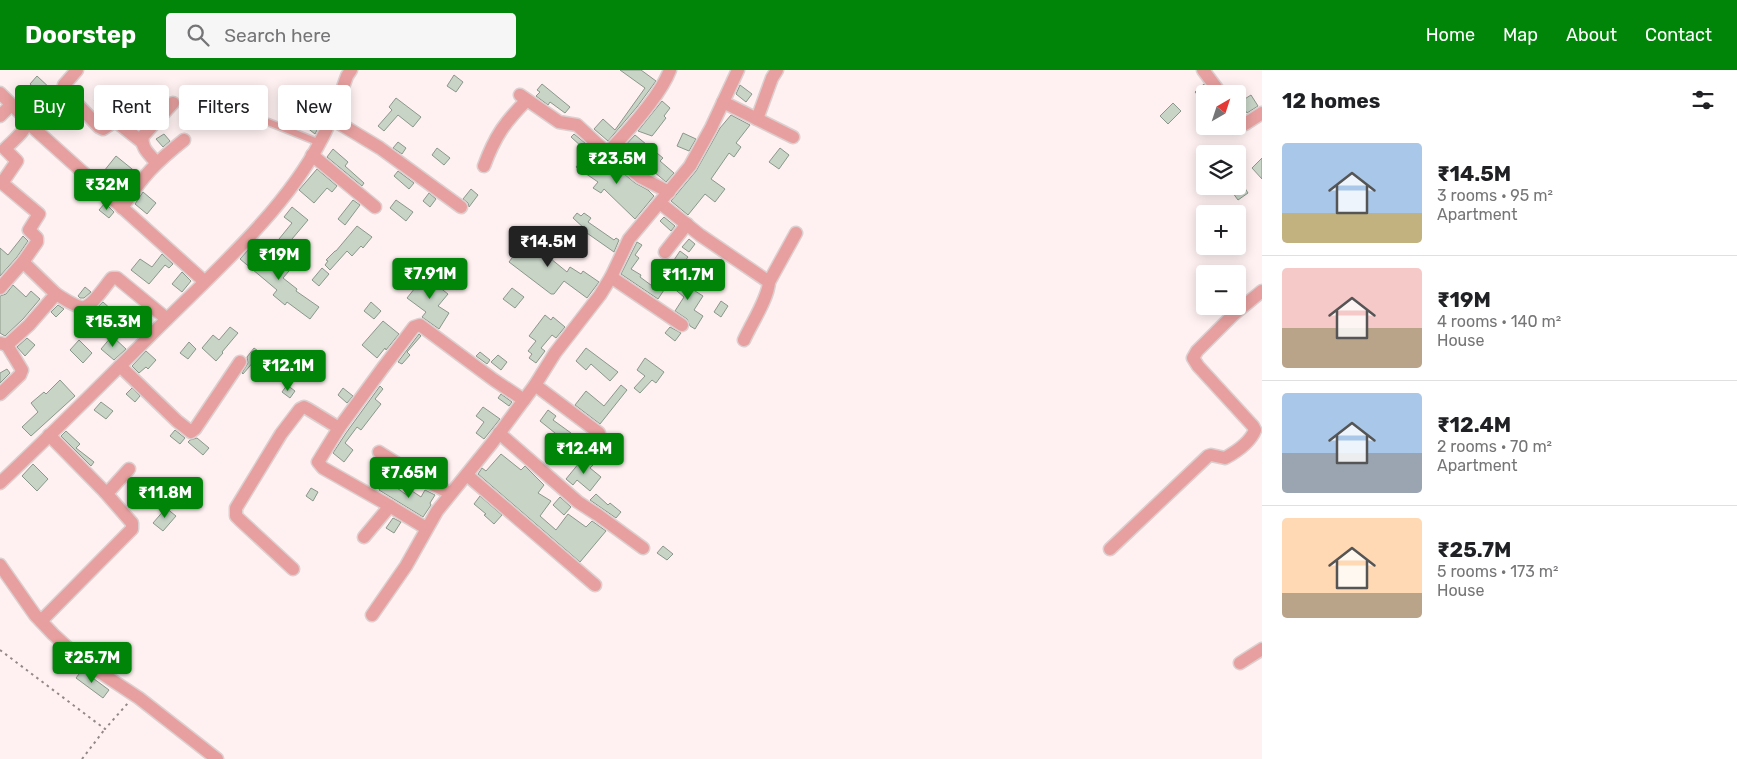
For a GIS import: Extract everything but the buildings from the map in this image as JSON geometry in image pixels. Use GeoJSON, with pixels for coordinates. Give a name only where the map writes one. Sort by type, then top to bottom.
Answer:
{"type":"FeatureCollection","features":[{"type":"Feature","properties":{"kind":"street"},"geometry":{"type":"LineString","coordinates":[[77,70],[64,85],[63,89],[99,127],[103,129],[112,123],[118,123],[142,142]]}},
{"type":"Feature","properties":{"kind":"street"},"geometry":{"type":"LineString","coordinates":[[344,85],[351,70]]}},
{"type":"Feature","properties":{"kind":"street"},"geometry":{"type":"LineString","coordinates":[[610,151],[649,104],[667,79],[670,70]]}},
{"type":"Feature","properties":{"kind":"street"},"geometry":{"type":"LineString","coordinates":[[372,615],[406,566],[426,528],[450,493],[467,475],[524,400],[555,352],[600,295],[611,278],[628,240],[690,166],[738,70]]}},
{"type":"Feature","properties":{"kind":"street"},"geometry":{"type":"LineString","coordinates":[[757,119],[772,78],[777,70]]}},
{"type":"Feature","properties":{"kind":"street"},"geometry":{"type":"LineString","coordinates":[[1203,70],[1214,85]]}},
{"type":"Feature","properties":{"kind":"street"},"geometry":{"type":"LineString","coordinates":[[0,93],[15,109]]}},
{"type":"Feature","properties":{"kind":"street"},"geometry":{"type":"LineString","coordinates":[[484,166],[493,142],[523,98],[560,122],[576,125],[603,149],[610,151],[640,177],[668,192]]}},
{"type":"Feature","properties":{"kind":"street"},"geometry":{"type":"LineString","coordinates":[[722,102],[792,137]]}},
{"type":"Feature","properties":{"kind":"street"},"geometry":{"type":"LineString","coordinates":[[156,162],[144,148],[143,136],[173,103]]}},
{"type":"Feature","properties":{"kind":"street"},"geometry":{"type":"LineString","coordinates":[[0,116],[11,105]]}},
{"type":"Feature","properties":{"kind":"street"},"geometry":{"type":"LineString","coordinates":[[1246,123],[1262,113]]}},
{"type":"Feature","properties":{"kind":"street"},"geometry":{"type":"LineString","coordinates":[[0,288],[38,242],[37,238],[29,230],[38,214],[2,183],[17,161],[5,149],[24,130]]}},
{"type":"Feature","properties":{"kind":"street"},"geometry":{"type":"LineString","coordinates":[[36,130],[204,281]]}},
{"type":"Feature","properties":{"kind":"street"},"geometry":{"type":"LineString","coordinates":[[0,483],[246,239],[290,190],[320,144],[327,130]]}},
{"type":"Feature","properties":{"kind":"street"},"geometry":{"type":"LineString","coordinates":[[350,130],[380,148],[461,207]]}},
{"type":"Feature","properties":{"kind":"street"},"geometry":{"type":"LineString","coordinates":[[122,208],[134,189],[156,162],[184,140]]}},
{"type":"Feature","properties":{"kind":"street"},"geometry":{"type":"LineString","coordinates":[[312,155],[375,207]]}},
{"type":"Feature","properties":{"kind":"street"},"geometry":{"type":"LineString","coordinates":[[660,203],[768,282]]}},
{"type":"Feature","properties":{"kind":"street"},"geometry":{"type":"LineString","coordinates":[[665,252],[687,224]]}},
{"type":"Feature","properties":{"kind":"street"},"geometry":{"type":"LineString","coordinates":[[744,340],[762,303],[768,282],[796,233]]}},
{"type":"Feature","properties":{"kind":"street"},"geometry":{"type":"LineString","coordinates":[[23,262],[56,294],[80,307],[86,307],[112,278],[117,278],[167,319]]}},
{"type":"Feature","properties":{"kind":"street"},"geometry":{"type":"LineString","coordinates":[[611,278],[682,325]]}},
{"type":"Feature","properties":{"kind":"street"},"geometry":{"type":"LineString","coordinates":[[1110,549],[1208,456],[1225,458],[1234,453],[1253,435],[1255,430],[1253,426],[1198,366],[1193,358],[1197,351],[1234,314],[1262,292]]}},
{"type":"Feature","properties":{"kind":"street"},"geometry":{"type":"LineString","coordinates":[[0,394],[20,375],[22,370],[3,344],[29,325],[56,294]]}},
{"type":"Feature","properties":{"kind":"street"},"geometry":{"type":"LineString","coordinates":[[426,528],[320,465],[319,459],[382,368],[417,325],[426,328],[494,380],[524,400]]}},
{"type":"Feature","properties":{"kind":"street"},"geometry":{"type":"LineString","coordinates":[[120,366],[191,432],[240,362]]}},
{"type":"Feature","properties":{"kind":"street"},"geometry":{"type":"LineString","coordinates":[[535,385],[599,433]]}},
{"type":"Feature","properties":{"kind":"street"},"geometry":{"type":"LineString","coordinates":[[293,569],[236,516],[236,508],[281,434],[300,409],[304,407],[339,428]]}},
{"type":"Feature","properties":{"kind":"street"},"geometry":{"type":"LineString","coordinates":[[499,433],[578,502],[642,548]]}},
{"type":"Feature","properties":{"kind":"street"},"geometry":{"type":"LineString","coordinates":[[41,621],[132,529],[132,523],[106,492],[49,435]]}},
{"type":"Feature","properties":{"kind":"street"},"geometry":{"type":"LineString","coordinates":[[379,452],[422,479],[450,493]]}},
{"type":"Feature","properties":{"kind":"street"},"geometry":{"type":"LineString","coordinates":[[106,492],[129,469]]}},
{"type":"Feature","properties":{"kind":"street"},"geometry":{"type":"LineString","coordinates":[[467,475],[595,585]]}},
{"type":"Feature","properties":{"kind":"street"},"geometry":{"type":"LineString","coordinates":[[364,537],[390,506]]}},
{"type":"Feature","properties":{"kind":"street"},"geometry":{"type":"LineString","coordinates":[[0,565],[41,621],[80,659],[136,697],[217,759]]}},
{"type":"Feature","properties":{"kind":"street"},"geometry":{"type":"LineString","coordinates":[[1240,663],[1262,649]]}},
{"type":"Feature","properties":{"kind":"lane"},"geometry":{"type":"LineString","coordinates":[[268,122],[320,144]]}},
{"type":"Feature","properties":{"kind":"path"},"geometry":{"type":"LineString","coordinates":[[0,650],[105,729]]}},
{"type":"Feature","properties":{"kind":"path"},"geometry":{"type":"LineString","coordinates":[[82,759],[105,729],[136,697]]}}]}
